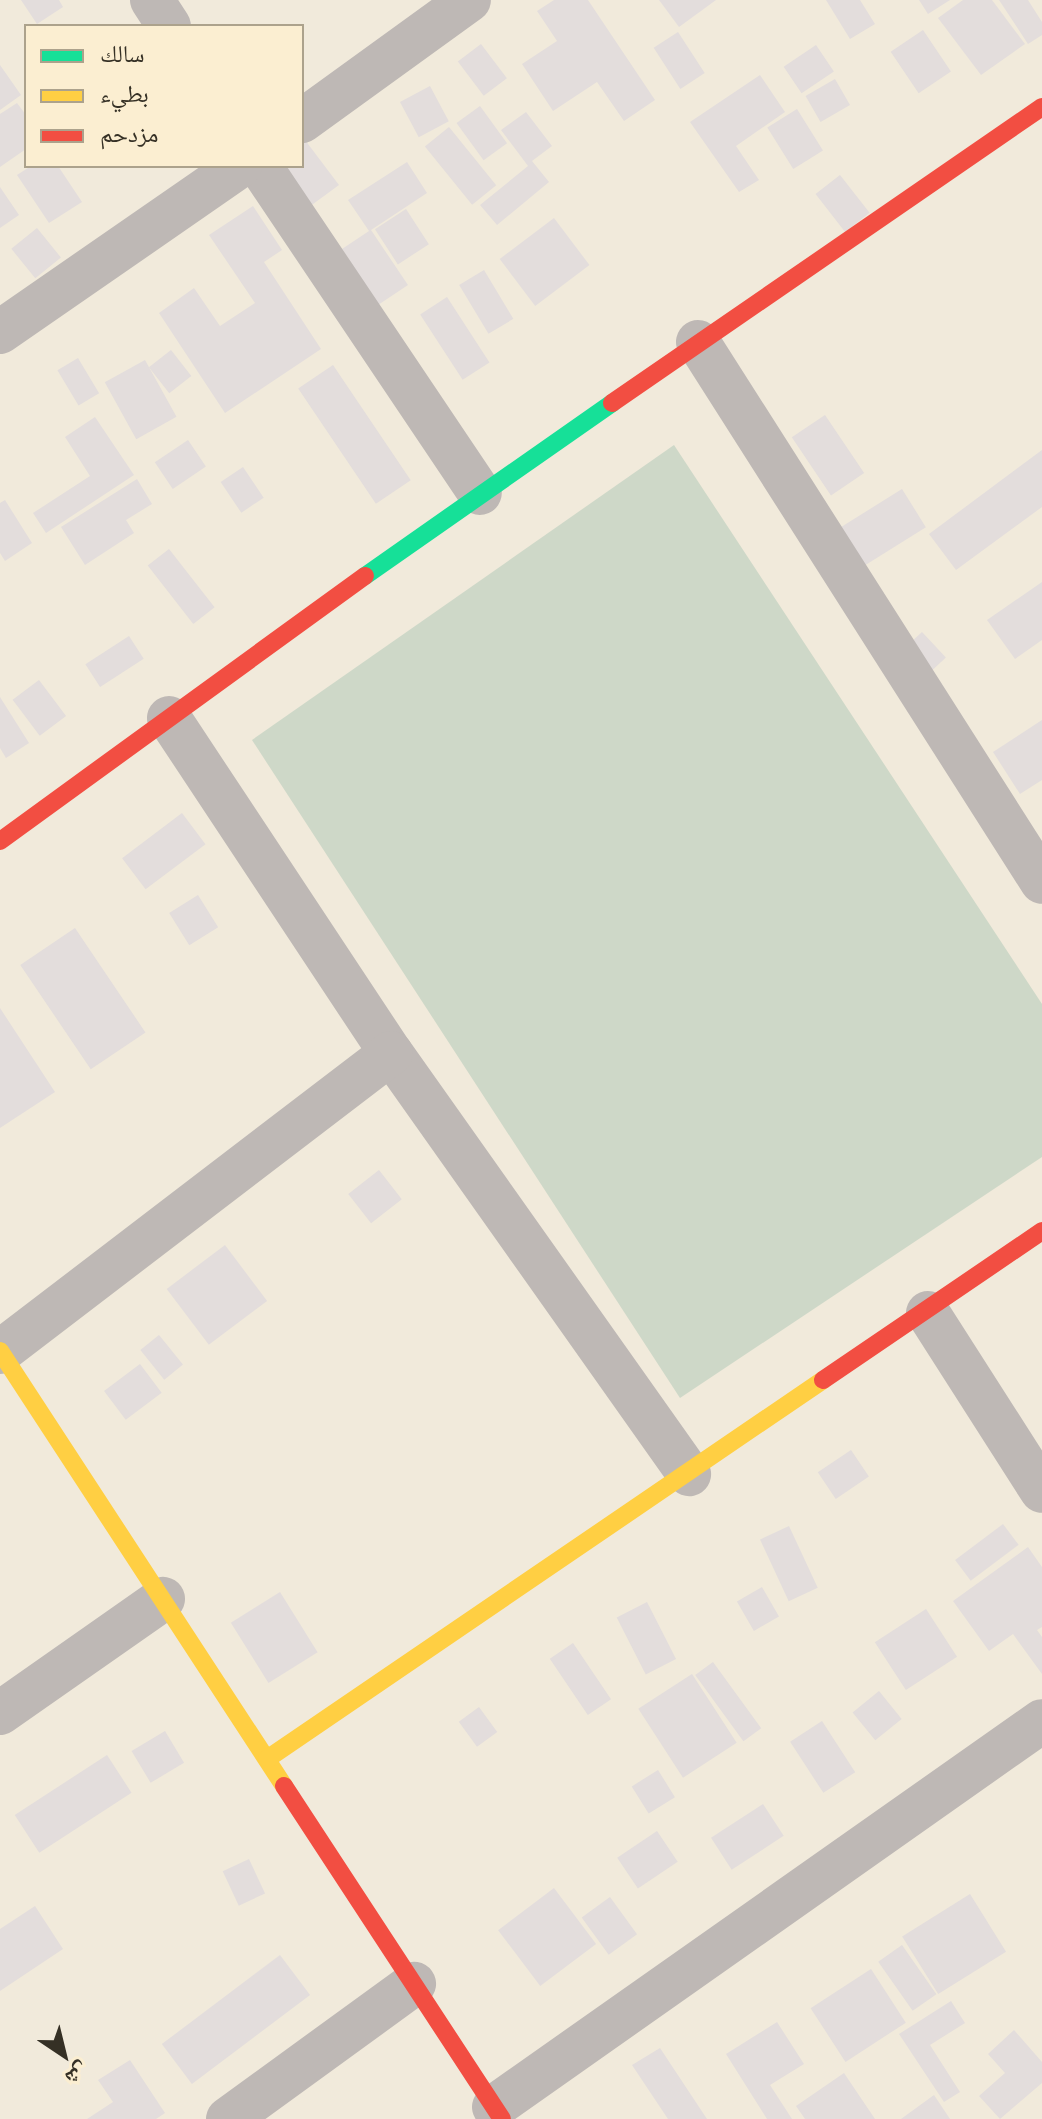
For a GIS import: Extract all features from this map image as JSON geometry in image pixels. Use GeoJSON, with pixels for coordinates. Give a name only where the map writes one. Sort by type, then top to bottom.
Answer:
{"type":"FeatureCollection","features":[{"type":"Feature","properties":{"kind":"street"},"geometry":{"type":"LineString","coordinates":[[152,0],[168,24]]}},
{"type":"Feature","properties":{"kind":"street"},"geometry":{"type":"LineString","coordinates":[[304,120],[469,0]]}},
{"type":"Feature","properties":{"kind":"street"},"geometry":{"type":"LineString","coordinates":[[0,841],[480,493],[1042,107]]}},
{"type":"Feature","properties":{"kind":"street"},"geometry":{"type":"LineString","coordinates":[[0,332],[237,168]]}},
{"type":"Feature","properties":{"kind":"street"},"geometry":{"type":"LineString","coordinates":[[261,168],[480,493]]}},
{"type":"Feature","properties":{"kind":"street"},"geometry":{"type":"LineString","coordinates":[[698,342],[1042,882]]}},
{"type":"Feature","properties":{"kind":"street"},"geometry":{"type":"LineString","coordinates":[[169,718],[391,1053],[689,1474]]}},
{"type":"Feature","properties":{"kind":"street"},"geometry":{"type":"LineString","coordinates":[[391,1053],[0,1352],[498,2113],[1042,1721]]}},
{"type":"Feature","properties":{"kind":"street"},"geometry":{"type":"LineString","coordinates":[[267,1759],[928,1313],[1042,1231]]}},
{"type":"Feature","properties":{"kind":"street"},"geometry":{"type":"LineString","coordinates":[[928,1313],[1042,1491]]}},
{"type":"Feature","properties":{"kind":"street"},"geometry":{"type":"LineString","coordinates":[[0,1713],[163,1599]]}},
{"type":"Feature","properties":{"kind":"street"},"geometry":{"type":"LineString","coordinates":[[228,2119],[414,1984]]}},
{"type":"Feature","properties":{"kind":"green space"},"geometry":{"type":"Polygon","coordinates":[[[674,445],[1042,1004],[1042,1157],[680,1398],[252,740],[674,445]]]}},
{"type":"Feature","properties":{"kind":"building"},"geometry":{"type":"Polygon","coordinates":[[[21,0],[59,0],[63,7],[37,24],[21,0]]]}},
{"type":"Feature","properties":{"kind":"building"},"geometry":{"type":"Polygon","coordinates":[[[554,0],[588,0],[655,100],[624,121],[597,82],[553,111],[522,64],[557,41],[537,11],[554,0]]]}},
{"type":"Feature","properties":{"kind":"building"},"geometry":{"type":"Polygon","coordinates":[[[659,0],[716,0],[679,27],[659,0]]]}},
{"type":"Feature","properties":{"kind":"building"},"geometry":{"type":"Polygon","coordinates":[[[826,0],[860,0],[875,24],[850,39],[826,0]]]}},
{"type":"Feature","properties":{"kind":"building"},"geometry":{"type":"Polygon","coordinates":[[[919,0],[950,0],[928,14],[919,0]]]}},
{"type":"Feature","properties":{"kind":"building"},"geometry":{"type":"Polygon","coordinates":[[[963,0],[992,0],[1025,44],[981,75],[938,18],[963,0]]]}},
{"type":"Feature","properties":{"kind":"building"},"geometry":{"type":"Polygon","coordinates":[[[999,0],[1028,0],[1042,22],[1042,35],[1028,44],[999,0]]]}},
{"type":"Feature","properties":{"kind":"building"},"geometry":{"type":"Polygon","coordinates":[[[923,30],[951,71],[919,93],[891,52],[923,30]]]}},
{"type":"Feature","properties":{"kind":"building"},"geometry":{"type":"Polygon","coordinates":[[[678,32],[705,73],[680,89],[654,48],[678,32]]]}},
{"type":"Feature","properties":{"kind":"building"},"geometry":{"type":"Polygon","coordinates":[[[481,44],[507,78],[484,96],[458,61],[481,44]]]}},
{"type":"Feature","properties":{"kind":"building"},"geometry":{"type":"Polygon","coordinates":[[[816,45],[834,72],[802,93],[784,67],[816,45]]]}},
{"type":"Feature","properties":{"kind":"building"},"geometry":{"type":"Polygon","coordinates":[[[0,65],[21,95],[0,110],[0,65]]]}},
{"type":"Feature","properties":{"kind":"building"},"geometry":{"type":"Polygon","coordinates":[[[760,75],[785,112],[736,146],[759,180],[739,192],[690,122],[760,75]]]}},
{"type":"Feature","properties":{"kind":"building"},"geometry":{"type":"Polygon","coordinates":[[[835,79],[850,105],[821,122],[806,96],[835,79]]]}},
{"type":"Feature","properties":{"kind":"building"},"geometry":{"type":"Polygon","coordinates":[[[430,86],[449,121],[419,137],[400,102],[430,86]]]}},
{"type":"Feature","properties":{"kind":"building"},"geometry":{"type":"Polygon","coordinates":[[[17,103],[24,112],[24,150],[0,167],[0,114],[17,103]]]}},
{"type":"Feature","properties":{"kind":"building"},"geometry":{"type":"Polygon","coordinates":[[[480,106],[507,143],[484,160],[457,123],[480,106]]]}},
{"type":"Feature","properties":{"kind":"building"},"geometry":{"type":"Polygon","coordinates":[[[797,109],[823,151],[793,169],[767,128],[797,109]]]}},
{"type":"Feature","properties":{"kind":"building"},"geometry":{"type":"Polygon","coordinates":[[[526,112],[552,146],[532,161],[549,182],[497,225],[480,205],[528,166],[501,130],[526,112]]]}},
{"type":"Feature","properties":{"kind":"building"},"geometry":{"type":"Polygon","coordinates":[[[449,127],[496,185],[472,205],[425,147],[449,127]]]}},
{"type":"Feature","properties":{"kind":"building"},"geometry":{"type":"Polygon","coordinates":[[[304,139],[339,185],[309,207],[280,168],[304,168],[304,139]]]}},
{"type":"Feature","properties":{"kind":"building"},"geometry":{"type":"Polygon","coordinates":[[[407,162],[427,193],[371,230],[408,285],[378,305],[342,249],[369,231],[348,200],[407,162]]]}},
{"type":"Feature","properties":{"kind":"building"},"geometry":{"type":"Polygon","coordinates":[[[28,168],[59,168],[82,202],[49,223],[17,175],[28,168]]]}},
{"type":"Feature","properties":{"kind":"building"},"geometry":{"type":"Polygon","coordinates":[[[840,175],[870,213],[845,232],[816,194],[840,175]]]}},
{"type":"Feature","properties":{"kind":"building"},"geometry":{"type":"Polygon","coordinates":[[[0,187],[19,215],[0,228],[0,187]]]}},
{"type":"Feature","properties":{"kind":"building"},"geometry":{"type":"Polygon","coordinates":[[[253,206],[282,250],[264,262],[321,349],[225,413],[159,313],[194,288],[220,326],[255,303],[209,235],[253,206]]]}},
{"type":"Feature","properties":{"kind":"building"},"geometry":{"type":"Polygon","coordinates":[[[406,209],[429,244],[398,264],[375,229],[406,209]]]}},
{"type":"Feature","properties":{"kind":"building"},"geometry":{"type":"Polygon","coordinates":[[[554,218],[590,265],[535,306],[500,259],[554,218]]]}},
{"type":"Feature","properties":{"kind":"building"},"geometry":{"type":"Polygon","coordinates":[[[37,228],[61,258],[35,278],[11,249],[37,228]]]}},
{"type":"Feature","properties":{"kind":"building"},"geometry":{"type":"Polygon","coordinates":[[[484,270],[513,319],[488,334],[459,285],[484,270]]]}},
{"type":"Feature","properties":{"kind":"building"},"geometry":{"type":"Polygon","coordinates":[[[447,297],[489,362],[463,380],[420,314],[447,297]]]}},
{"type":"Feature","properties":{"kind":"building"},"geometry":{"type":"Polygon","coordinates":[[[171,350],[191,376],[169,393],[149,367],[171,350]]]}},
{"type":"Feature","properties":{"kind":"building"},"geometry":{"type":"Polygon","coordinates":[[[78,358],[99,393],[79,406],[57,370],[78,358]]]}},
{"type":"Feature","properties":{"kind":"building"},"geometry":{"type":"Polygon","coordinates":[[[145,360],[177,417],[136,439],[105,382],[145,360]]]}},
{"type":"Feature","properties":{"kind":"building"},"geometry":{"type":"Polygon","coordinates":[[[333,365],[411,480],[376,504],[298,388],[333,365]]]}},
{"type":"Feature","properties":{"kind":"building"},"geometry":{"type":"Polygon","coordinates":[[[825,415],[864,473],[831,495],[792,437],[825,415]]]}},
{"type":"Feature","properties":{"kind":"building"},"geometry":{"type":"Polygon","coordinates":[[[95,417],[134,475],[46,533],[33,513],[90,476],[65,437],[95,417]]]}},
{"type":"Feature","properties":{"kind":"building"},"geometry":{"type":"Polygon","coordinates":[[[188,440],[206,467],[173,489],[155,462],[188,440]]]}},
{"type":"Feature","properties":{"kind":"building"},"geometry":{"type":"Polygon","coordinates":[[[1042,450],[1042,507],[956,570],[929,534],[1042,450]]]}},
{"type":"Feature","properties":{"kind":"building"},"geometry":{"type":"Polygon","coordinates":[[[243,467],[264,498],[241,513],[221,482],[243,467]]]}},
{"type":"Feature","properties":{"kind":"building"},"geometry":{"type":"Polygon","coordinates":[[[137,479],[152,504],[126,520],[134,533],[85,565],[61,527],[137,479]]]}},
{"type":"Feature","properties":{"kind":"building"},"geometry":{"type":"Polygon","coordinates":[[[902,489],[926,527],[849,575],[825,537],[902,489]]]}},
{"type":"Feature","properties":{"kind":"building"},"geometry":{"type":"Polygon","coordinates":[[[5,500],[32,543],[5,561],[0,553],[0,503],[5,500]]]}},
{"type":"Feature","properties":{"kind":"building"},"geometry":{"type":"Polygon","coordinates":[[[169,549],[215,607],[193,624],[148,566],[169,549]]]}},
{"type":"Feature","properties":{"kind":"building"},"geometry":{"type":"Polygon","coordinates":[[[1042,582],[1042,640],[1015,659],[987,620],[1042,582]]]}},
{"type":"Feature","properties":{"kind":"building"},"geometry":{"type":"Polygon","coordinates":[[[922,632],[946,658],[922,680],[898,655],[922,632]]]}},
{"type":"Feature","properties":{"kind":"building"},"geometry":{"type":"Polygon","coordinates":[[[129,636],[144,659],[100,687],[85,664],[129,636]]]}},
{"type":"Feature","properties":{"kind":"building"},"geometry":{"type":"Polygon","coordinates":[[[39,680],[66,716],[40,736],[13,700],[39,680]]]}},
{"type":"Feature","properties":{"kind":"building"},"geometry":{"type":"Polygon","coordinates":[[[0,697],[29,743],[6,758],[0,748],[0,697]]]}},
{"type":"Feature","properties":{"kind":"building"},"geometry":{"type":"Polygon","coordinates":[[[1042,720],[1042,780],[1020,794],[993,752],[1042,720]]]}},
{"type":"Feature","properties":{"kind":"building"},"geometry":{"type":"Polygon","coordinates":[[[182,813],[205,844],[146,889],[122,858],[182,813]]]}},
{"type":"Feature","properties":{"kind":"building"},"geometry":{"type":"Polygon","coordinates":[[[198,895],[218,927],[189,945],[169,913],[198,895]]]}},
{"type":"Feature","properties":{"kind":"building"},"geometry":{"type":"Polygon","coordinates":[[[75,928],[145,1032],[91,1069],[20,965],[75,928]]]}},
{"type":"Feature","properties":{"kind":"building"},"geometry":{"type":"Polygon","coordinates":[[[0,1008],[55,1092],[0,1128],[0,1008]]]}},
{"type":"Feature","properties":{"kind":"building"},"geometry":{"type":"Polygon","coordinates":[[[379,1170],[402,1199],[371,1223],[348,1194],[379,1170]]]}},
{"type":"Feature","properties":{"kind":"building"},"geometry":{"type":"Polygon","coordinates":[[[225,1245],[267,1301],[209,1345],[167,1289],[225,1245]]]}},
{"type":"Feature","properties":{"kind":"building"},"geometry":{"type":"Polygon","coordinates":[[[159,1335],[183,1365],[164,1380],[140,1350],[159,1335]]]}},
{"type":"Feature","properties":{"kind":"building"},"geometry":{"type":"Polygon","coordinates":[[[140,1364],[162,1393],[126,1420],[104,1391],[140,1364]]]}},
{"type":"Feature","properties":{"kind":"building"},"geometry":{"type":"Polygon","coordinates":[[[851,1450],[869,1477],[836,1499],[818,1472],[851,1450]]]}},
{"type":"Feature","properties":{"kind":"building"},"geometry":{"type":"Polygon","coordinates":[[[1003,1524],[1019,1545],[971,1581],[955,1560],[1003,1524]]]}},
{"type":"Feature","properties":{"kind":"building"},"geometry":{"type":"Polygon","coordinates":[[[789,1526],[818,1588],[789,1601],[760,1540],[789,1526]]]}},
{"type":"Feature","properties":{"kind":"building"},"geometry":{"type":"Polygon","coordinates":[[[1028,1547],[1042,1567],[1042,1627],[1037,1630],[1042,1637],[1042,1674],[1013,1634],[989,1651],[953,1601],[1028,1547]]]}},
{"type":"Feature","properties":{"kind":"building"},"geometry":{"type":"Polygon","coordinates":[[[762,1587],[779,1616],[754,1631],[737,1602],[762,1587]]]}},
{"type":"Feature","properties":{"kind":"building"},"geometry":{"type":"Polygon","coordinates":[[[280,1592],[318,1652],[268,1683],[231,1623],[280,1592]]]}},
{"type":"Feature","properties":{"kind":"building"},"geometry":{"type":"Polygon","coordinates":[[[647,1602],[676,1659],[646,1674],[617,1617],[647,1602]]]}},
{"type":"Feature","properties":{"kind":"building"},"geometry":{"type":"Polygon","coordinates":[[[926,1609],[957,1657],[906,1690],[875,1642],[926,1609]]]}},
{"type":"Feature","properties":{"kind":"building"},"geometry":{"type":"Polygon","coordinates":[[[573,1643],[611,1699],[588,1715],[550,1659],[573,1643]]]}},
{"type":"Feature","properties":{"kind":"building"},"geometry":{"type":"Polygon","coordinates":[[[713,1662],[761,1728],[743,1741],[695,1675],[713,1662]]]}},
{"type":"Feature","properties":{"kind":"building"},"geometry":{"type":"Polygon","coordinates":[[[692,1674],[737,1743],[683,1778],[638,1709],[692,1674]]]}},
{"type":"Feature","properties":{"kind":"building"},"geometry":{"type":"Polygon","coordinates":[[[879,1691],[902,1719],[875,1740],[853,1712],[879,1691]]]}},
{"type":"Feature","properties":{"kind":"building"},"geometry":{"type":"Polygon","coordinates":[[[479,1707],[497,1732],[477,1747],[459,1722],[479,1707]]]}},
{"type":"Feature","properties":{"kind":"building"},"geometry":{"type":"Polygon","coordinates":[[[822,1721],[855,1772],[823,1793],[790,1742],[822,1721]]]}},
{"type":"Feature","properties":{"kind":"building"},"geometry":{"type":"Polygon","coordinates":[[[165,1731],[184,1763],[151,1783],[132,1751],[165,1731]]]}},
{"type":"Feature","properties":{"kind":"building"},"geometry":{"type":"Polygon","coordinates":[[[107,1755],[132,1793],[39,1853],[15,1815],[107,1755]]]}},
{"type":"Feature","properties":{"kind":"building"},"geometry":{"type":"Polygon","coordinates":[[[658,1770],[675,1797],[649,1814],[632,1786],[658,1770]]]}},
{"type":"Feature","properties":{"kind":"building"},"geometry":{"type":"Polygon","coordinates":[[[763,1804],[784,1836],[732,1870],[711,1838],[763,1804]]]}},
{"type":"Feature","properties":{"kind":"building"},"geometry":{"type":"Polygon","coordinates":[[[657,1831],[678,1862],[638,1889],[617,1858],[657,1831]]]}},
{"type":"Feature","properties":{"kind":"building"},"geometry":{"type":"Polygon","coordinates":[[[249,1859],[265,1893],[239,1906],[223,1871],[249,1859]]]}},
{"type":"Feature","properties":{"kind":"building"},"geometry":{"type":"Polygon","coordinates":[[[554,1888],[596,1944],[540,1986],[498,1930],[554,1888]]]}},
{"type":"Feature","properties":{"kind":"building"},"geometry":{"type":"Polygon","coordinates":[[[970,1894],[1006,1952],[938,1994],[902,1936],[970,1894]]]}},
{"type":"Feature","properties":{"kind":"building"},"geometry":{"type":"Polygon","coordinates":[[[610,1897],[637,1934],[609,1955],[582,1918],[610,1897]]]}},
{"type":"Feature","properties":{"kind":"building"},"geometry":{"type":"Polygon","coordinates":[[[35,1906],[63,1949],[0,1991],[0,1929],[35,1906]]]}},
{"type":"Feature","properties":{"kind":"building"},"geometry":{"type":"Polygon","coordinates":[[[902,1945],[936,1994],[913,2011],[878,1962],[902,1945]]]}},
{"type":"Feature","properties":{"kind":"building"},"geometry":{"type":"Polygon","coordinates":[[[280,1955],[310,1995],[192,2084],[162,2044],[280,1955]]]}},
{"type":"Feature","properties":{"kind":"building"},"geometry":{"type":"Polygon","coordinates":[[[871,1969],[906,2023],[845,2062],[811,2008],[871,1969]]]}},
{"type":"Feature","properties":{"kind":"building"},"geometry":{"type":"Polygon","coordinates":[[[951,2001],[965,2023],[930,2045],[960,2092],[944,2102],[899,2034],[951,2001]]]}},
{"type":"Feature","properties":{"kind":"building"},"geometry":{"type":"Polygon","coordinates":[[[777,2022],[804,2064],[770,2085],[792,2119],[767,2119],[726,2054],[777,2022]]]}},
{"type":"Feature","properties":{"kind":"building"},"geometry":{"type":"Polygon","coordinates":[[[1014,2030],[1042,2062],[1042,2083],[1000,2119],[979,2096],[1005,2073],[988,2054],[1014,2030]]]}},
{"type":"Feature","properties":{"kind":"building"},"geometry":{"type":"Polygon","coordinates":[[[660,2048],[707,2119],[668,2119],[632,2065],[660,2048]]]}},
{"type":"Feature","properties":{"kind":"building"},"geometry":{"type":"Polygon","coordinates":[[[130,2060],[165,2113],[156,2119],[87,2119],[113,2102],[98,2080],[130,2060]]]}},
{"type":"Feature","properties":{"kind":"building"},"geometry":{"type":"Polygon","coordinates":[[[844,2073],[875,2119],[805,2119],[796,2106],[844,2073]]]}},
{"type":"Feature","properties":{"kind":"building"},"geometry":{"type":"Polygon","coordinates":[[[934,2095],[950,2119],[901,2119],[934,2095]]]}},
{"type":"Feature","properties":{"kind":"traffic: fast"},"geometry":{"type":"LineString","coordinates":[[365,576],[612,403]]}},
{"type":"Feature","properties":{"kind":"traffic: slow"},"geometry":{"type":"LineString","coordinates":[[0,1351],[284,1786]]}},
{"type":"Feature","properties":{"kind":"traffic: slow"},"geometry":{"type":"LineString","coordinates":[[267,1759],[823,1380]]}},
{"type":"Feature","properties":{"kind":"traffic: jam"},"geometry":{"type":"LineString","coordinates":[[612,403],[1042,107]]}},
{"type":"Feature","properties":{"kind":"traffic: jam"},"geometry":{"type":"LineString","coordinates":[[0,841],[365,576]]}},
{"type":"Feature","properties":{"kind":"traffic: jam"},"geometry":{"type":"LineString","coordinates":[[823,1380],[1042,1231]]}},
{"type":"Feature","properties":{"kind":"traffic: jam"},"geometry":{"type":"LineString","coordinates":[[284,1786],[502,2119]]}}]}
